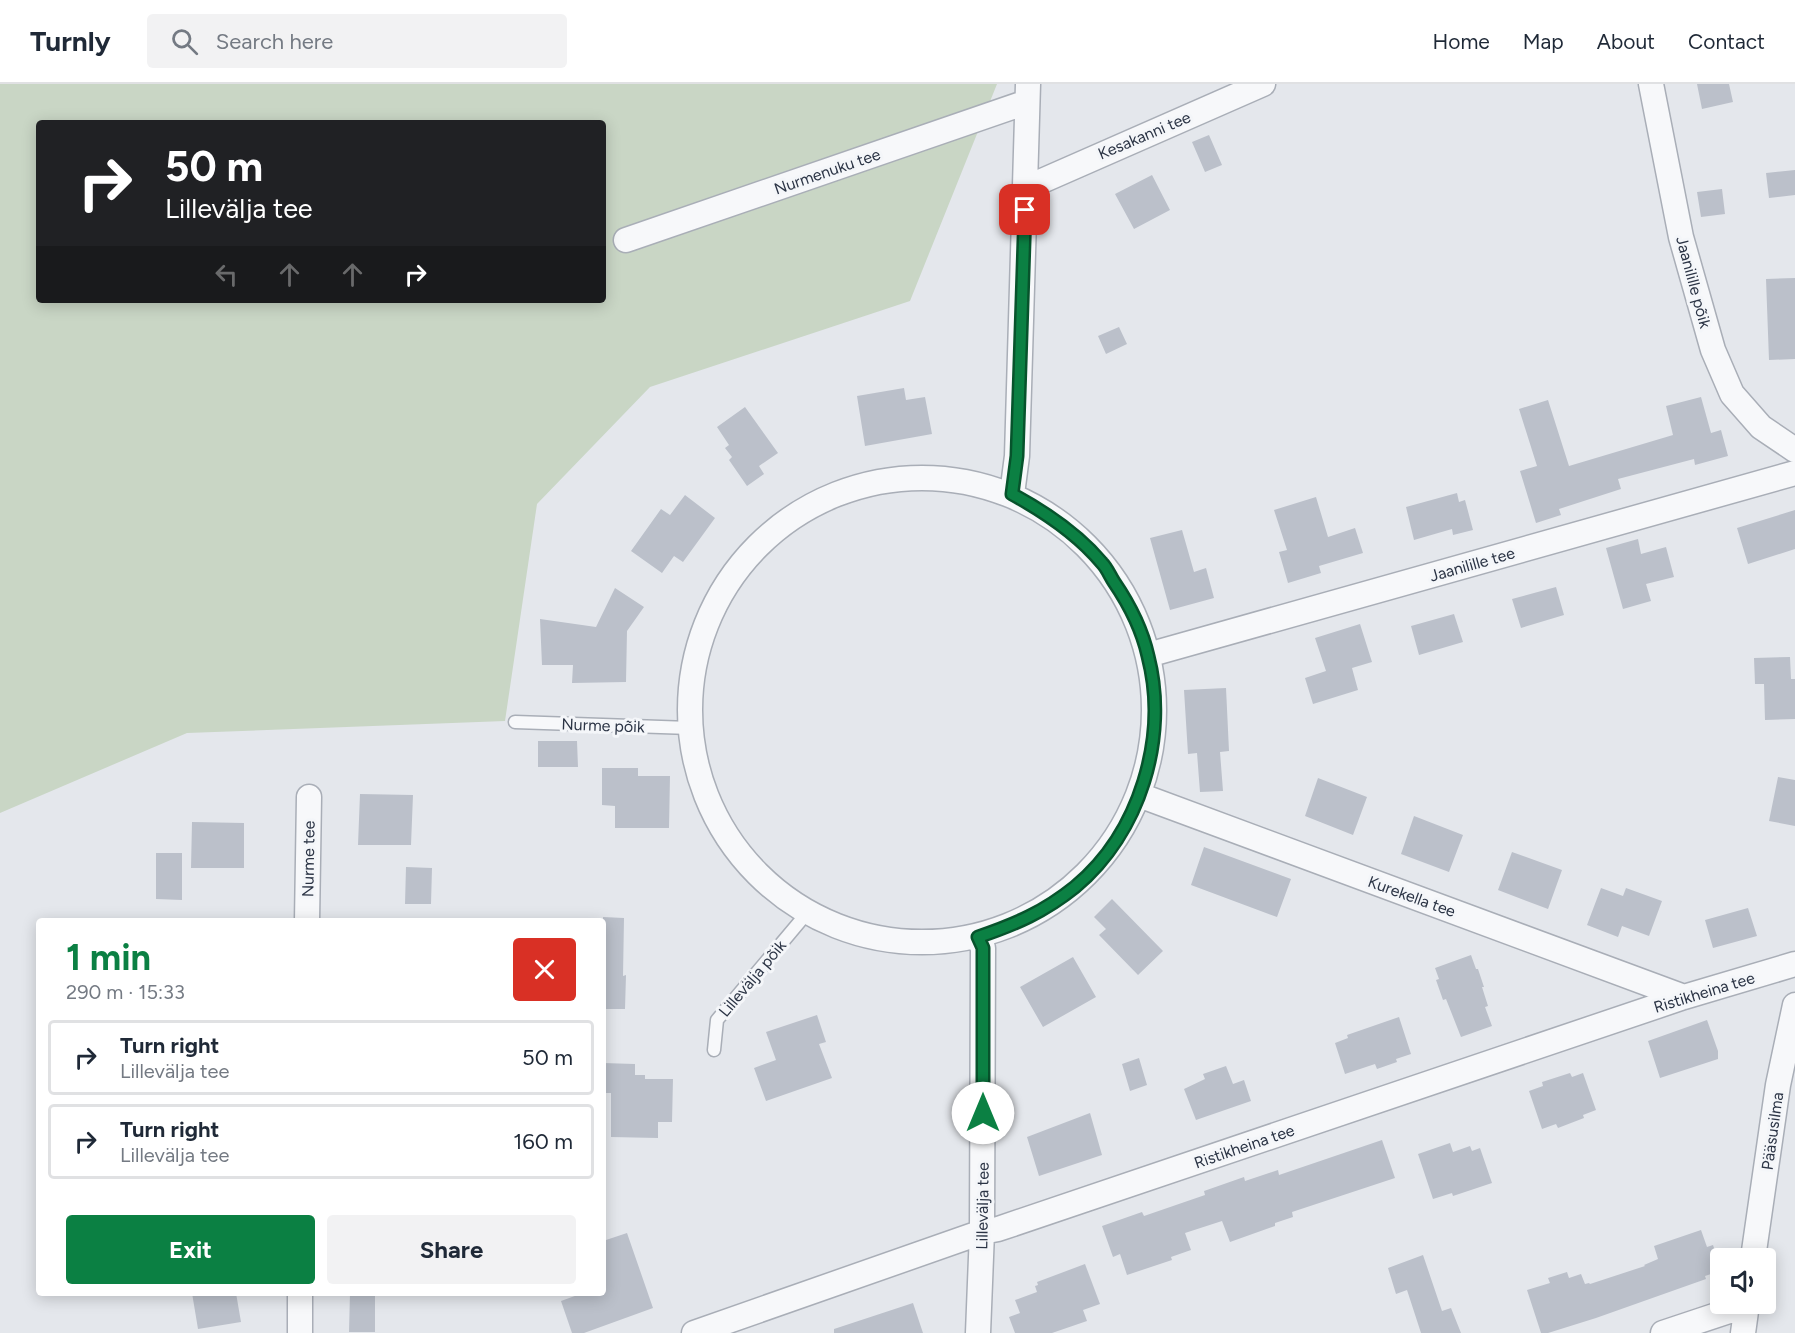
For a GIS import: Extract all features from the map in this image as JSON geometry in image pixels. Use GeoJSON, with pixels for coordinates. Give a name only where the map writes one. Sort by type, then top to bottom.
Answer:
{"type":"FeatureCollection","features":[{"type":"Feature","properties":{"kind":"street","name":"Kesakanni tee"},"geometry":{"type":"LineString","coordinates":[[1026,188],[1263,84]]}},
{"type":"Feature","properties":{"kind":"street","name":"Jaanilille põik"},"geometry":{"type":"LineString","coordinates":[[1651,84],[1681,237],[1713,350],[1732,394],[1761,427],[1795,450]]}},
{"type":"Feature","properties":{"kind":"street"},"geometry":{"type":"LineString","coordinates":[[1012,494],[1017,456],[1028,93]]}},
{"type":"Feature","properties":{"kind":"street","name":"Nurmenuku tee"},"geometry":{"type":"LineString","coordinates":[[626,240],[1028,93]]}},
{"type":"Feature","properties":{"kind":"street","name":"Jaanilille tee"},"geometry":{"type":"LineString","coordinates":[[1148,655],[1795,473]]}},
{"type":"Feature","properties":{"kind":"street"},"geometry":{"type":"LineString","coordinates":[[935,478],[979,484],[1012,494],[1038,508],[1065,526],[1102,563],[1130,606],[1148,655],[1154,690],[1155,726],[1150,761],[1139,795],[1123,828],[1107,851],[1076,886],[1046,908],[1013,925],[978,937],[935,943],[890,941],[848,931],[807,913],[770,886],[739,853],[714,815],[698,772],[690,728],[691,684],[700,640],[717,600],[741,563],[772,532],[808,507],[848,489],[891,479],[935,478]]}},
{"type":"Feature","properties":{"kind":"street","name":"Kurekella tee"},"geometry":{"type":"LineString","coordinates":[[1139,795],[1684,997]]}},
{"type":"Feature","properties":{"kind":"street","name":"Nurme tee"},"geometry":{"type":"LineString","coordinates":[[307,918],[309,796]]}},
{"type":"Feature","properties":{"kind":"street","name":"Lillevälja tee"},"geometry":{"type":"LineString","coordinates":[[978,937],[983,948],[982,1232],[978,1333]]}},
{"type":"Feature","properties":{"kind":"street","name":"Ristikheina tee"},"geometry":{"type":"LineString","coordinates":[[694,1333],[982,1232],[998,1229],[1684,997],[1795,964]]}},
{"type":"Feature","properties":{"kind":"street","name":"Pääsusilma"},"geometry":{"type":"LineString","coordinates":[[1754,1248],[1778,1085],[1795,1005]]}},
{"type":"Feature","properties":{"kind":"street"},"geometry":{"type":"LineString","coordinates":[[300,1296],[300,1333]]}},
{"type":"Feature","properties":{"kind":"street"},"geometry":{"type":"LineString","coordinates":[[1663,1333],[1718,1314]]}},
{"type":"Feature","properties":{"kind":"street"},"geometry":{"type":"LineString","coordinates":[[1743,1333],[1746,1314]]}},
{"type":"Feature","properties":{"kind":"lane","name":"Nurme põik"},"geometry":{"type":"LineString","coordinates":[[515,722],[690,728]]}},
{"type":"Feature","properties":{"kind":"lane","name":"Lillevälja põik"},"geometry":{"type":"LineString","coordinates":[[714,1050],[717,1020],[807,913]]}},
{"type":"Feature","properties":{"kind":"green space"},"geometry":{"type":"Polygon","coordinates":[[[0,84],[997,84],[910,301],[650,387],[537,504],[505,721],[187,733],[0,813],[0,84]]]}},
{"type":"Feature","properties":{"kind":"building"},"geometry":{"type":"Polygon","coordinates":[[[1697,84],[1729,84],[1733,102],[1702,109],[1697,84]]]}},
{"type":"Feature","properties":{"kind":"building"},"geometry":{"type":"Polygon","coordinates":[[[1209,135],[1222,165],[1205,172],[1192,142],[1209,135]]]}},
{"type":"Feature","properties":{"kind":"building"},"geometry":{"type":"Polygon","coordinates":[[[1795,170],[1795,195],[1769,198],[1766,173],[1795,170]]]}},
{"type":"Feature","properties":{"kind":"building"},"geometry":{"type":"Polygon","coordinates":[[[1152,175],[1170,210],[1134,229],[1115,194],[1152,175]]]}},
{"type":"Feature","properties":{"kind":"building"},"geometry":{"type":"Polygon","coordinates":[[[1722,189],[1725,214],[1701,217],[1697,192],[1722,189]]]}},
{"type":"Feature","properties":{"kind":"building"},"geometry":{"type":"Polygon","coordinates":[[[1795,278],[1795,359],[1769,360],[1766,279],[1795,278]]]}},
{"type":"Feature","properties":{"kind":"building"},"geometry":{"type":"Polygon","coordinates":[[[1119,327],[1127,344],[1106,354],[1098,336],[1119,327]]]}},
{"type":"Feature","properties":{"kind":"building"},"geometry":{"type":"Polygon","coordinates":[[[904,388],[906,400],[925,397],[932,434],[865,446],[857,396],[904,388]]]}},
{"type":"Feature","properties":{"kind":"building"},"geometry":{"type":"Polygon","coordinates":[[[1701,397],[1711,433],[1721,430],[1728,456],[1695,465],[1694,459],[1618,479],[1621,489],[1559,509],[1561,515],[1536,523],[1520,471],[1537,466],[1519,409],[1548,400],[1569,466],[1673,435],[1666,406],[1701,397]]]}},
{"type":"Feature","properties":{"kind":"building"},"geometry":{"type":"Polygon","coordinates":[[[745,407],[778,453],[759,466],[764,474],[747,486],[729,460],[732,457],[725,448],[729,445],[717,427],[745,407]]]}},
{"type":"Feature","properties":{"kind":"building"},"geometry":{"type":"Polygon","coordinates":[[[1457,493],[1459,502],[1465,500],[1473,530],[1453,535],[1452,529],[1414,540],[1406,507],[1457,493]]]}},
{"type":"Feature","properties":{"kind":"building"},"geometry":{"type":"Polygon","coordinates":[[[685,495],[715,518],[683,562],[674,556],[662,573],[631,551],[661,509],[670,515],[685,495]]]}},
{"type":"Feature","properties":{"kind":"building"},"geometry":{"type":"Polygon","coordinates":[[[1316,497],[1328,537],[1355,528],[1363,553],[1319,566],[1321,573],[1288,583],[1279,552],[1287,550],[1274,510],[1316,497]]]}},
{"type":"Feature","properties":{"kind":"building"},"geometry":{"type":"Polygon","coordinates":[[[1795,510],[1795,549],[1748,564],[1737,528],[1795,510]]]}},
{"type":"Feature","properties":{"kind":"building"},"geometry":{"type":"Polygon","coordinates":[[[1182,530],[1194,572],[1206,568],[1214,598],[1170,610],[1150,538],[1182,530]]]}},
{"type":"Feature","properties":{"kind":"building"},"geometry":{"type":"Polygon","coordinates":[[[1638,539],[1641,554],[1666,547],[1674,577],[1646,584],[1651,601],[1623,609],[1606,548],[1638,539]]]}},
{"type":"Feature","properties":{"kind":"building"},"geometry":{"type":"Polygon","coordinates":[[[1556,587],[1564,615],[1521,628],[1512,599],[1556,587]]]}},
{"type":"Feature","properties":{"kind":"building"},"geometry":{"type":"Polygon","coordinates":[[[615,588],[644,607],[627,631],[626,682],[572,683],[573,665],[542,665],[540,619],[596,627],[615,588]]]}},
{"type":"Feature","properties":{"kind":"building"},"geometry":{"type":"Polygon","coordinates":[[[1454,614],[1463,642],[1419,655],[1411,626],[1454,614]]]}},
{"type":"Feature","properties":{"kind":"building"},"geometry":{"type":"Polygon","coordinates":[[[1360,624],[1372,662],[1352,668],[1358,690],[1313,704],[1305,678],[1326,671],[1315,638],[1360,624]]]}},
{"type":"Feature","properties":{"kind":"building"},"geometry":{"type":"Polygon","coordinates":[[[1790,657],[1791,679],[1795,679],[1795,719],[1765,720],[1764,684],[1755,684],[1754,658],[1790,657]]]}},
{"type":"Feature","properties":{"kind":"building"},"geometry":{"type":"Polygon","coordinates":[[[1226,688],[1229,751],[1220,752],[1223,791],[1200,792],[1197,753],[1188,754],[1184,690],[1226,688]]]}},
{"type":"Feature","properties":{"kind":"building"},"geometry":{"type":"Polygon","coordinates":[[[538,741],[577,741],[578,767],[538,767],[538,741]]]}},
{"type":"Feature","properties":{"kind":"building"},"geometry":{"type":"Polygon","coordinates":[[[602,768],[638,768],[638,776],[670,776],[669,828],[615,828],[615,806],[602,805],[602,768]]]}},
{"type":"Feature","properties":{"kind":"building"},"geometry":{"type":"Polygon","coordinates":[[[1778,777],[1795,780],[1795,826],[1769,821],[1778,777]]]}},
{"type":"Feature","properties":{"kind":"building"},"geometry":{"type":"Polygon","coordinates":[[[1318,778],[1367,797],[1353,835],[1305,816],[1318,778]]]}},
{"type":"Feature","properties":{"kind":"building"},"geometry":{"type":"Polygon","coordinates":[[[360,794],[413,795],[411,845],[358,845],[360,794]]]}},
{"type":"Feature","properties":{"kind":"building"},"geometry":{"type":"Polygon","coordinates":[[[1414,816],[1463,835],[1449,872],[1401,854],[1414,816]]]}},
{"type":"Feature","properties":{"kind":"building"},"geometry":{"type":"Polygon","coordinates":[[[192,822],[244,823],[244,868],[191,868],[192,822]]]}},
{"type":"Feature","properties":{"kind":"building"},"geometry":{"type":"Polygon","coordinates":[[[1204,847],[1291,879],[1277,917],[1191,885],[1204,847]]]}},
{"type":"Feature","properties":{"kind":"building"},"geometry":{"type":"Polygon","coordinates":[[[1512,852],[1562,870],[1548,909],[1498,890],[1512,852]]]}},
{"type":"Feature","properties":{"kind":"building"},"geometry":{"type":"Polygon","coordinates":[[[156,853],[182,853],[182,900],[156,899],[156,853]]]}},
{"type":"Feature","properties":{"kind":"building"},"geometry":{"type":"Polygon","coordinates":[[[406,867],[432,868],[431,904],[405,904],[406,867]]]}},
{"type":"Feature","properties":{"kind":"building"},"geometry":{"type":"Polygon","coordinates":[[[1601,888],[1623,896],[1626,888],[1662,901],[1649,936],[1622,926],[1618,937],[1587,925],[1601,888]]]}},
{"type":"Feature","properties":{"kind":"building"},"geometry":{"type":"Polygon","coordinates":[[[1112,899],[1163,951],[1138,975],[1099,935],[1106,929],[1094,917],[1112,899]]]}},
{"type":"Feature","properties":{"kind":"building"},"geometry":{"type":"Polygon","coordinates":[[[1748,908],[1757,936],[1713,948],[1705,920],[1748,908]]]}},
{"type":"Feature","properties":{"kind":"building"},"geometry":{"type":"Polygon","coordinates":[[[603,917],[624,918],[625,1009],[606,1009],[606,918],[603,917]]]}},
{"type":"Feature","properties":{"kind":"building"},"geometry":{"type":"Polygon","coordinates":[[[1471,955],[1484,987],[1482,987],[1488,1006],[1485,1007],[1492,1026],[1461,1037],[1446,999],[1443,1000],[1436,980],[1439,979],[1435,968],[1471,955]]]}},
{"type":"Feature","properties":{"kind":"building"},"geometry":{"type":"Polygon","coordinates":[[[1073,957],[1096,997],[1043,1027],[1020,987],[1073,957]]]}},
{"type":"Feature","properties":{"kind":"building"},"geometry":{"type":"Polygon","coordinates":[[[817,1015],[826,1042],[819,1044],[832,1078],[766,1101],[754,1068],[776,1060],[766,1032],[817,1015]]]}},
{"type":"Feature","properties":{"kind":"building"},"geometry":{"type":"Polygon","coordinates":[[[1399,1017],[1411,1054],[1377,1069],[1375,1064],[1345,1074],[1335,1043],[1348,1038],[1347,1035],[1399,1017]]]}},
{"type":"Feature","properties":{"kind":"building"},"geometry":{"type":"Polygon","coordinates":[[[1707,1020],[1718,1051],[1718,1059],[1660,1078],[1648,1041],[1707,1020]]]}},
{"type":"Feature","properties":{"kind":"building"},"geometry":{"type":"Polygon","coordinates":[[[1139,1058],[1147,1085],[1130,1091],[1122,1064],[1139,1058]]]}},
{"type":"Feature","properties":{"kind":"building"},"geometry":{"type":"Polygon","coordinates":[[[606,1063],[635,1064],[635,1075],[645,1075],[645,1079],[673,1079],[672,1122],[658,1122],[658,1138],[611,1137],[611,1093],[606,1093],[606,1063]]]}},
{"type":"Feature","properties":{"kind":"building"},"geometry":{"type":"Polygon","coordinates":[[[1226,1066],[1233,1084],[1244,1080],[1251,1101],[1196,1120],[1184,1089],[1205,1079],[1203,1074],[1226,1066]]]}},
{"type":"Feature","properties":{"kind":"building"},"geometry":{"type":"Polygon","coordinates":[[[1570,1073],[1572,1077],[1583,1073],[1596,1110],[1583,1115],[1584,1118],[1558,1128],[1556,1124],[1542,1129],[1529,1091],[1543,1086],[1542,1082],[1570,1073]]]}},
{"type":"Feature","properties":{"kind":"building"},"geometry":{"type":"Polygon","coordinates":[[[1090,1113],[1102,1155],[1039,1176],[1027,1137],[1090,1113]]]}},
{"type":"Feature","properties":{"kind":"building"},"geometry":{"type":"Polygon","coordinates":[[[1382,1140],[1395,1178],[1292,1212],[1293,1217],[1275,1223],[1275,1226],[1230,1242],[1222,1221],[1185,1233],[1191,1250],[1171,1257],[1172,1260],[1127,1275],[1120,1254],[1113,1257],[1102,1226],[1142,1212],[1144,1216],[1205,1195],[1204,1191],[1244,1177],[1245,1181],[1278,1170],[1279,1175],[1382,1140]]]}},
{"type":"Feature","properties":{"kind":"building"},"geometry":{"type":"Polygon","coordinates":[[[1450,1143],[1453,1152],[1470,1146],[1472,1151],[1480,1148],[1492,1183],[1453,1196],[1452,1193],[1433,1199],[1418,1154],[1450,1143]]]}},
{"type":"Feature","properties":{"kind":"building"},"geometry":{"type":"Polygon","coordinates":[[[1701,1230],[1707,1247],[1713,1245],[1714,1248],[1710,1248],[1710,1274],[1705,1276],[1706,1279],[1596,1318],[1548,1333],[1541,1333],[1527,1290],[1550,1283],[1548,1278],[1567,1272],[1569,1278],[1581,1274],[1585,1284],[1590,1284],[1645,1266],[1658,1259],[1654,1246],[1701,1230]]]}},
{"type":"Feature","properties":{"kind":"building"},"geometry":{"type":"Polygon","coordinates":[[[627,1233],[653,1308],[584,1333],[572,1333],[561,1301],[575,1296],[606,1296],[606,1240],[627,1233]]]}},
{"type":"Feature","properties":{"kind":"building"},"geometry":{"type":"Polygon","coordinates":[[[1423,1255],[1442,1311],[1451,1308],[1461,1333],[1421,1333],[1407,1290],[1396,1294],[1388,1268],[1423,1255]]]}},
{"type":"Feature","properties":{"kind":"building"},"geometry":{"type":"Polygon","coordinates":[[[1085,1264],[1100,1304],[1083,1310],[1087,1321],[1052,1333],[1015,1333],[1009,1317],[1020,1313],[1015,1300],[1037,1292],[1035,1286],[1038,1285],[1037,1282],[1085,1264]]]}},
{"type":"Feature","properties":{"kind":"building"},"geometry":{"type":"Polygon","coordinates":[[[192,1296],[237,1296],[241,1322],[198,1329],[192,1296]]]}},
{"type":"Feature","properties":{"kind":"building"},"geometry":{"type":"Polygon","coordinates":[[[350,1296],[375,1296],[375,1332],[349,1332],[350,1296]]]}},
{"type":"Feature","properties":{"kind":"building"},"geometry":{"type":"Polygon","coordinates":[[[913,1303],[923,1333],[834,1333],[834,1329],[913,1303]]]}},
{"type":"Feature","properties":{"kind":"route"},"geometry":{"type":"LineString","coordinates":[[983,1113],[983,948],[978,937],[1013,925],[1046,908],[1076,886],[1102,859],[1123,828],[1139,795],[1150,761],[1155,726],[1154,690],[1148,655],[1130,606],[1102,563],[1065,526],[1012,494],[1017,456],[1025,210]]}}]}
